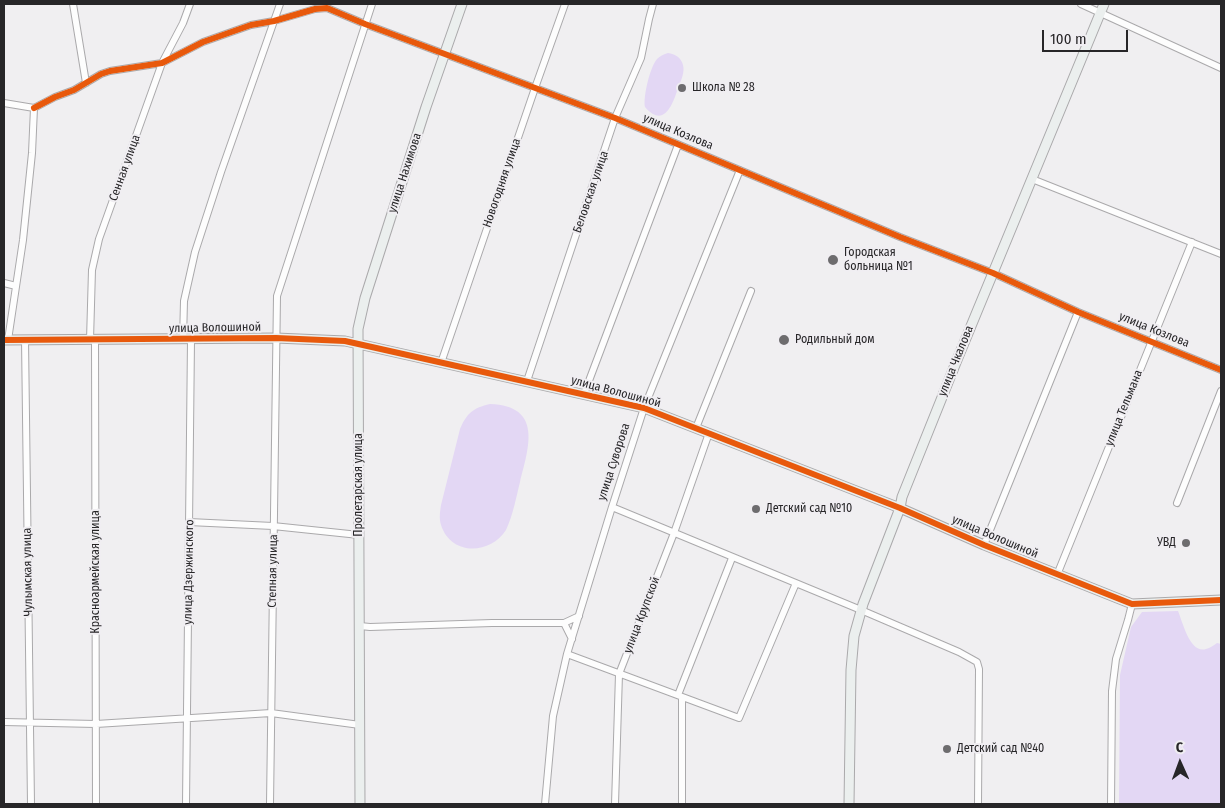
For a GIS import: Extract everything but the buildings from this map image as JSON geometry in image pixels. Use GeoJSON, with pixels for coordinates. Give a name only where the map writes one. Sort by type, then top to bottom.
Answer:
{"type":"FeatureCollection","features":[{"type":"Feature","properties":{"kind":"street"},"geometry":{"type":"LineString","coordinates":[[73,4],[86,83]]}},
{"type":"Feature","properties":{"kind":"street","name":"Сенная улица"},"geometry":{"type":"LineString","coordinates":[[92,340],[90,287],[96,249],[162,63],[183,23],[190,4]]}},
{"type":"Feature","properties":{"kind":"street","name":"улица Дзержинского"},"geometry":{"type":"LineString","coordinates":[[186,804],[189,522],[187,340],[184,301],[195,252],[280,4]]}},
{"type":"Feature","properties":{"kind":"street","name":"Степная улица"},"geometry":{"type":"LineString","coordinates":[[270,804],[277,296],[372,4]]}},
{"type":"Feature","properties":{"kind":"street","name":"улица Нахимова"},"geometry":{"type":"LineString","coordinates":[[358,344],[358,329],[365,298],[462,4]]}},
{"type":"Feature","properties":{"kind":"street","name":"Новогодняя улица"},"geometry":{"type":"LineString","coordinates":[[442,363],[565,4]]}},
{"type":"Feature","properties":{"kind":"street","name":"Беловская улица"},"geometry":{"type":"LineString","coordinates":[[527,381],[616,118],[641,58],[653,4]]}},
{"type":"Feature","properties":{"kind":"street"},"geometry":{"type":"LineString","coordinates":[[1081,4],[1102,8],[1221,68]]}},
{"type":"Feature","properties":{"kind":"street","name":"улица Козлова"},"geometry":{"type":"LineString","coordinates":[[34,108],[110,71],[162,63],[231,31],[315,9],[327,8],[444,55],[616,118],[1221,370]]}},
{"type":"Feature","properties":{"kind":"street","name":"улица Чкалова"},"geometry":{"type":"LineString","coordinates":[[849,804],[854,644],[861,610],[900,508],[905,489],[1102,8]]}},
{"type":"Feature","properties":{"kind":"street"},"geometry":{"type":"LineString","coordinates":[[4,103],[34,108],[32,153],[23,240],[6,340]]}},
{"type":"Feature","properties":{"kind":"street"},"geometry":{"type":"LineString","coordinates":[[584,394],[678,145]]}},
{"type":"Feature","properties":{"kind":"street","name":"улица Суворова"},"geometry":{"type":"LineString","coordinates":[[545,804],[552,716],[567,654],[612,507],[644,408],[740,170]]}},
{"type":"Feature","properties":{"kind":"street"},"geometry":{"type":"LineString","coordinates":[[1032,179],[1221,254]]}},
{"type":"Feature","properties":{"kind":"street","name":"улица Тельмана"},"geometry":{"type":"LineString","coordinates":[[1057,575],[1192,242]]}},
{"type":"Feature","properties":{"kind":"street"},"geometry":{"type":"LineString","coordinates":[[4,283],[16,286]]}},
{"type":"Feature","properties":{"kind":"street"},"geometry":{"type":"LineString","coordinates":[[696,428],[751,291]]}},
{"type":"Feature","properties":{"kind":"street"},"geometry":{"type":"LineString","coordinates":[[984,545],[1078,312]]}},
{"type":"Feature","properties":{"kind":"street","name":"улица Волошиной"},"geometry":{"type":"LineString","coordinates":[[6,340],[276,338],[345,341],[644,408],[900,508],[984,545],[1132,604],[1221,600]]}},
{"type":"Feature","properties":{"kind":"street","name":"Чулымская улица"},"geometry":{"type":"LineString","coordinates":[[25,339],[31,804]]}},
{"type":"Feature","properties":{"kind":"street","name":"Красноармейская улица"},"geometry":{"type":"LineString","coordinates":[[92,340],[96,804]]}},
{"type":"Feature","properties":{"kind":"street","name":"Пролетарская улица"},"geometry":{"type":"LineString","coordinates":[[358,344],[360,804]]}},
{"type":"Feature","properties":{"kind":"street"},"geometry":{"type":"LineString","coordinates":[[1177,503],[1221,391]]}},
{"type":"Feature","properties":{"kind":"street","name":"улица Крупской"},"geometry":{"type":"LineString","coordinates":[[615,804],[619,674],[674,533],[710,433]]}},
{"type":"Feature","properties":{"kind":"street"},"geometry":{"type":"LineString","coordinates":[[612,507],[960,652],[977,662],[979,669],[978,804]]}},
{"type":"Feature","properties":{"kind":"street"},"geometry":{"type":"LineString","coordinates":[[189,522],[273,526],[359,534]]}},
{"type":"Feature","properties":{"kind":"street"},"geometry":{"type":"LineString","coordinates":[[682,804],[680,696],[732,558]]}},
{"type":"Feature","properties":{"kind":"street"},"geometry":{"type":"LineString","coordinates":[[567,654],[739,718],[796,584]]}},
{"type":"Feature","properties":{"kind":"street"},"geometry":{"type":"LineString","coordinates":[[1111,804],[1112,691],[1116,659],[1132,604]]}},
{"type":"Feature","properties":{"kind":"street"},"geometry":{"type":"LineString","coordinates":[[360,626],[564,623],[579,616]]}},
{"type":"Feature","properties":{"kind":"street"},"geometry":{"type":"LineString","coordinates":[[564,623],[572,638]]}},
{"type":"Feature","properties":{"kind":"street"},"geometry":{"type":"LineString","coordinates":[[4,722],[96,724],[188,720],[271,712],[360,725]]}},
{"type":"Feature","properties":{"kind":"shaded area"},"geometry":{"type":"Polygon","coordinates":[[[668,53],[675,55],[681,60],[683,74],[667,112],[657,116],[645,107],[646,90],[654,63],[659,57],[668,53]]]}},
{"type":"Feature","properties":{"kind":"shaded area"},"geometry":{"type":"Polygon","coordinates":[[[490,404],[507,406],[518,412],[525,420],[528,431],[527,455],[511,518],[506,530],[499,538],[481,548],[462,547],[446,535],[440,522],[440,510],[460,429],[471,412],[479,407],[490,404]]]}},
{"type":"Feature","properties":{"kind":"shaded area"},"geometry":{"type":"Polygon","coordinates":[[[1178,611],[1191,642],[1196,647],[1206,649],[1217,643],[1221,644],[1221,804],[1119,804],[1120,675],[1131,627],[1142,612],[1178,611]]]}},
{"type":"Feature","properties":{"kind":"cycle path"},"geometry":{"type":"LineString","coordinates":[[34,108],[74,90],[101,74],[162,63],[203,42],[251,25],[274,21],[315,9],[327,8],[615,118],[900,237],[993,273],[1078,312],[1221,370]]}},
{"type":"Feature","properties":{"kind":"cycle path"},"geometry":{"type":"LineString","coordinates":[[4,340],[276,338],[345,341],[644,408],[900,508],[984,545],[1132,604],[1221,600]]}},
{"type":"Feature","properties":{"kind":"place","name":"Школа № 28"},"geometry":{"type":"Point","coordinates":[682,88]}},
{"type":"Feature","properties":{"kind":"place","name":"Городская больница №1"},"geometry":{"type":"Point","coordinates":[833,260]}},
{"type":"Feature","properties":{"kind":"place","name":"Родильный дом"},"geometry":{"type":"Point","coordinates":[784,340]}},
{"type":"Feature","properties":{"kind":"place","name":"Детский сад №10"},"geometry":{"type":"Point","coordinates":[756,509]}},
{"type":"Feature","properties":{"kind":"place","name":"УВД"},"geometry":{"type":"Point","coordinates":[1186,543]}},
{"type":"Feature","properties":{"kind":"place","name":"Детский сад №40"},"geometry":{"type":"Point","coordinates":[947,749]}}]}
